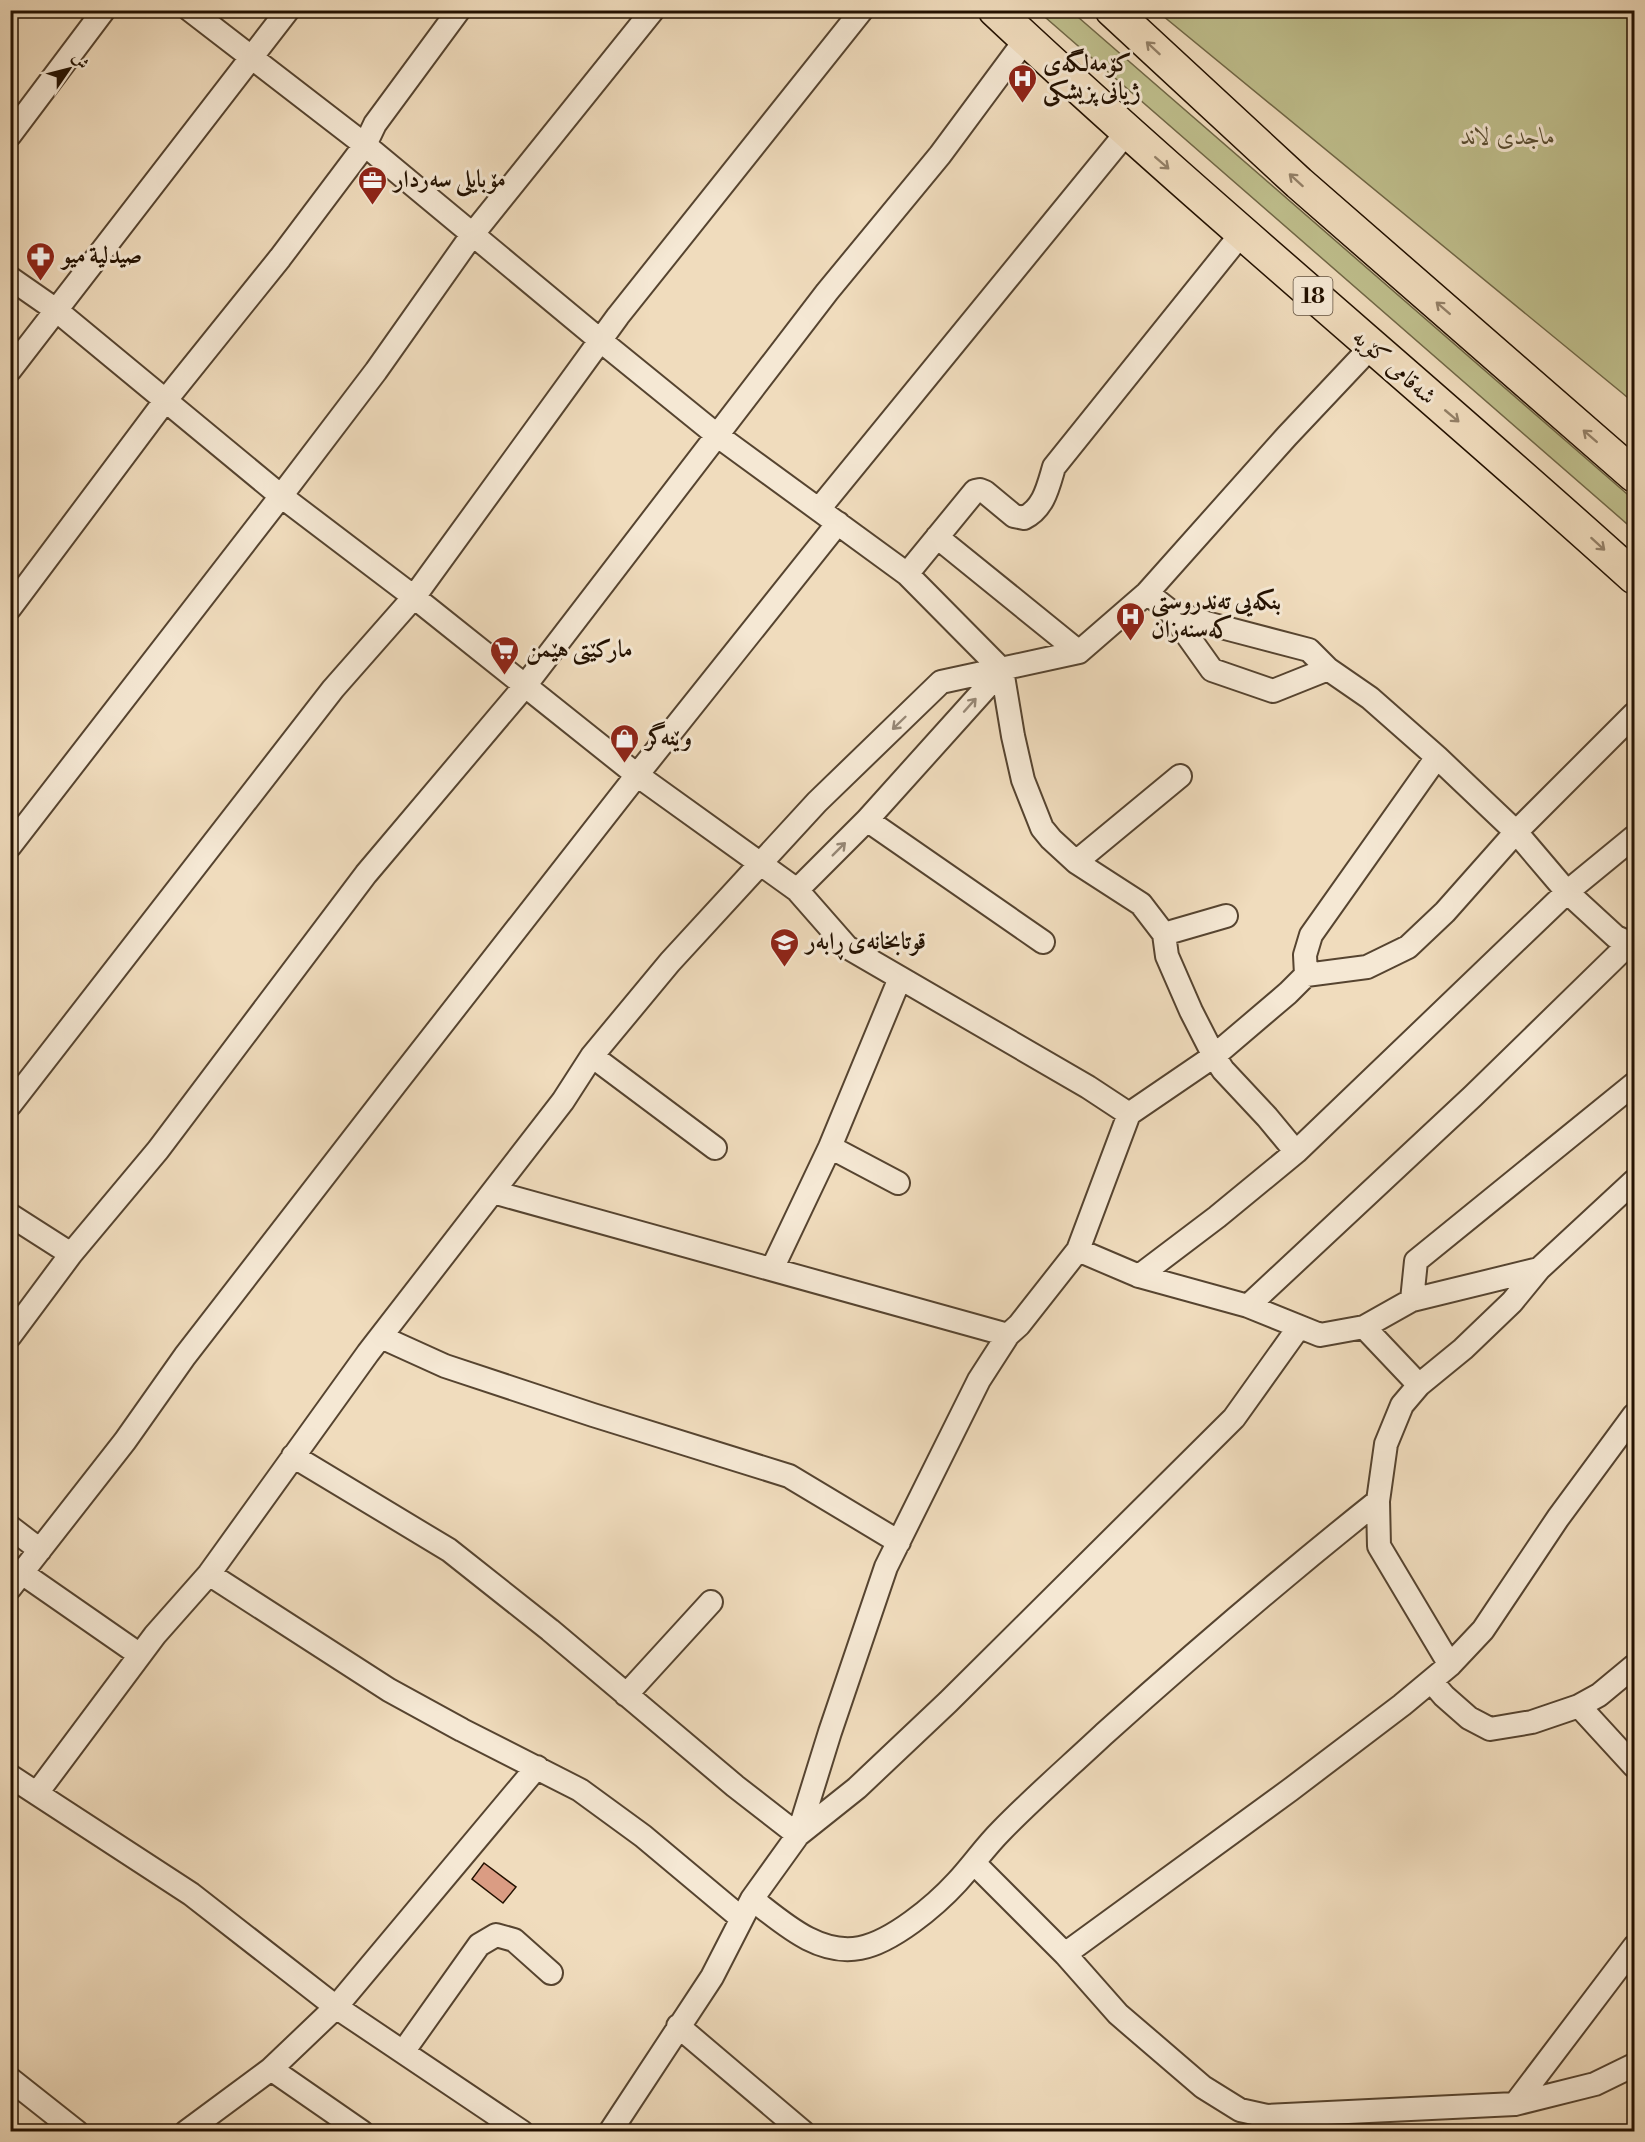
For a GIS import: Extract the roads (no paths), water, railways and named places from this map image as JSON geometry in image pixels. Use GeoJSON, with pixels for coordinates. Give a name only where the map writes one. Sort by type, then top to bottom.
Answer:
{"type":"FeatureCollection","features":[{"type":"Feature","properties":{"kind":"highway","name":"شەقامی کۆیە"},"geometry":{"type":"LineString","coordinates":[[995,10],[1127,132],[1371,347],[1526,478],[1635,577]]}},
{"type":"Feature","properties":{"kind":"highway"},"geometry":{"type":"LineString","coordinates":[[1112,10],[1299,183],[1635,475]]}},
{"type":"Feature","properties":{"kind":"street"},"geometry":{"type":"LineString","coordinates":[[10,135],[104,10]]}},
{"type":"Feature","properties":{"kind":"street"},"geometry":{"type":"LineString","coordinates":[[190,10],[365,145],[718,436],[907,574],[1002,669],[1023,780],[1042,828],[1077,862],[1141,904],[1164,934],[1167,956],[1214,1056],[1223,1070],[1296,1152]]}},
{"type":"Feature","properties":{"kind":"street"},"geometry":{"type":"LineString","coordinates":[[10,370],[288,10]]}},
{"type":"Feature","properties":{"kind":"street"},"geometry":{"type":"LineString","coordinates":[[10,608],[165,401],[280,258],[365,145],[375,124],[459,10]]}},
{"type":"Feature","properties":{"kind":"street"},"geometry":{"type":"LineString","coordinates":[[10,846],[376,371],[472,235],[653,10]]}},
{"type":"Feature","properties":{"kind":"street"},"geometry":{"type":"LineString","coordinates":[[10,1105],[333,689],[414,597],[618,316],[862,10]]}},
{"type":"Feature","properties":{"kind":"street"},"geometry":{"type":"LineString","coordinates":[[10,1336],[71,1254],[158,1150],[366,874],[524,687],[827,292],[940,154],[1026,39]]}},
{"type":"Feature","properties":{"kind":"street"},"geometry":{"type":"LineString","coordinates":[[819,509],[1127,132]]}},
{"type":"Feature","properties":{"kind":"street"},"geometry":{"type":"LineString","coordinates":[[907,574],[975,491],[985,492],[1014,516],[1024,518],[1033,514],[1040,506],[1054,467],[1242,233]]}},
{"type":"Feature","properties":{"kind":"street"},"geometry":{"type":"LineString","coordinates":[[10,278],[56,310],[281,496],[414,597],[637,775],[797,890],[847,946],[1088,1087],[1129,1114]]}},
{"type":"Feature","properties":{"kind":"street"},"geometry":{"type":"LineString","coordinates":[[37,1793],[155,1635],[209,1574],[381,1337],[563,1101],[592,1056],[670,962],[817,802],[941,682],[1079,652],[1147,593],[1287,436],[1371,347]]}},
{"type":"Feature","properties":{"kind":"street"},"geometry":{"type":"LineString","coordinates":[[140,1655],[16,1581],[125,1441],[192,1346],[637,775],[838,523]]}},
{"type":"Feature","properties":{"kind":"street"},"geometry":{"type":"LineString","coordinates":[[937,537],[1079,652]]}},
{"type":"Feature","properties":{"kind":"street"},"geometry":{"type":"LineString","coordinates":[[1147,593],[1170,611],[1212,670],[1273,691],[1328,669]]}},
{"type":"Feature","properties":{"kind":"street"},"geometry":{"type":"LineString","coordinates":[[1170,611],[1206,623],[1309,650],[1328,669],[1370,698],[1437,757],[1516,832],[1567,892],[1616,937],[1633,942],[1473,1096],[1248,1306]]}},
{"type":"Feature","properties":{"kind":"street"},"geometry":{"type":"LineString","coordinates":[[797,890],[867,820],[1002,669]]}},
{"type":"Feature","properties":{"kind":"street"},"geometry":{"type":"LineString","coordinates":[[798,1835],[886,1567],[979,1380],[1008,1335],[1019,1326],[1078,1250],[1129,1114],[1214,1056],[1306,975],[1367,967],[1408,947],[1444,912],[1516,832],[1635,714]]}},
{"type":"Feature","properties":{"kind":"street"},"geometry":{"type":"LineString","coordinates":[[1306,975],[1305,955],[1311,935],[1437,757]]}},
{"type":"Feature","properties":{"kind":"street"},"geometry":{"type":"LineString","coordinates":[[1077,862],[1180,776]]}},
{"type":"Feature","properties":{"kind":"street"},"geometry":{"type":"LineString","coordinates":[[867,820],[1043,942]]}},
{"type":"Feature","properties":{"kind":"street"},"geometry":{"type":"LineString","coordinates":[[1138,1276],[1217,1217],[1296,1152],[1567,892],[1635,837]]}},
{"type":"Feature","properties":{"kind":"street"},"geometry":{"type":"LineString","coordinates":[[1164,934],[1226,916]]}},
{"type":"Feature","properties":{"kind":"street"},"geometry":{"type":"LineString","coordinates":[[772,1269],[830,1147],[900,978]]}},
{"type":"Feature","properties":{"kind":"street"},"geometry":{"type":"LineString","coordinates":[[592,1056],[715,1148]]}},
{"type":"Feature","properties":{"kind":"street"},"geometry":{"type":"LineString","coordinates":[[1412,1300],[1416,1261],[1635,1084]]}},
{"type":"Feature","properties":{"kind":"street"},"geometry":{"type":"LineString","coordinates":[[830,1147],[898,1183]]}},
{"type":"Feature","properties":{"kind":"street"},"geometry":{"type":"LineString","coordinates":[[1450,1665],[1379,1546],[1378,1501],[1386,1444],[1402,1405],[1419,1386],[1463,1349],[1512,1302],[1539,1269],[1635,1181]]}},
{"type":"Feature","properties":{"kind":"street"},"geometry":{"type":"LineString","coordinates":[[493,1192],[1008,1335]]}},
{"type":"Feature","properties":{"kind":"street"},"geometry":{"type":"LineString","coordinates":[[10,1215],[71,1254]]}},
{"type":"Feature","properties":{"kind":"street"},"geometry":{"type":"LineString","coordinates":[[1078,1250],[1138,1276],[1248,1306],[1320,1335],[1364,1327],[1412,1300],[1539,1269]]}},
{"type":"Feature","properties":{"kind":"street"},"geometry":{"type":"LineString","coordinates":[[610,2132],[712,1977],[747,1908],[798,1835],[857,1788],[948,1702],[1234,1418],[1299,1327]]}},
{"type":"Feature","properties":{"kind":"street"},"geometry":{"type":"LineString","coordinates":[[1364,1327],[1419,1386]]}},
{"type":"Feature","properties":{"kind":"street"},"geometry":{"type":"LineString","coordinates":[[381,1337],[445,1366],[789,1476],[898,1542]]}},
{"type":"Feature","properties":{"kind":"street"},"geometry":{"type":"LineString","coordinates":[[1065,1954],[1281,1797],[1450,1665],[1483,1630],[1558,1518],[1628,1440],[1635,1415]]}},
{"type":"Feature","properties":{"kind":"street"},"geometry":{"type":"LineString","coordinates":[[293,1456],[449,1550],[550,1630],[726,1779],[798,1835]]}},
{"type":"Feature","properties":{"kind":"street"},"geometry":{"type":"LineString","coordinates":[[209,1574],[389,1690],[580,1790],[747,1908],[808,1941],[840,1948],[859,1948],[885,1939],[920,1915],[955,1884],[1000,1832],[1114,1726],[1292,1569],[1378,1501]]}},
{"type":"Feature","properties":{"kind":"street"},"geometry":{"type":"LineString","coordinates":[[10,1527],[40,1550]]}},
{"type":"Feature","properties":{"kind":"street"},"geometry":{"type":"LineString","coordinates":[[626,1695],[711,1602]]}},
{"type":"Feature","properties":{"kind":"street"},"geometry":{"type":"LineString","coordinates":[[1431,1681],[1468,1718],[1490,1729],[1532,1722],[1579,1706],[1599,1695],[1635,1666]]}},
{"type":"Feature","properties":{"kind":"street"},"geometry":{"type":"LineString","coordinates":[[1579,1706],[1635,1766]]}},
{"type":"Feature","properties":{"kind":"street"},"geometry":{"type":"LineString","coordinates":[[186,2132],[271,2069],[336,2007],[537,1767]]}},
{"type":"Feature","properties":{"kind":"street"},"geometry":{"type":"LineString","coordinates":[[10,1776],[191,1894],[336,2007],[522,2132]]}},
{"type":"Feature","properties":{"kind":"street"},"geometry":{"type":"LineString","coordinates":[[974,1863],[1065,1954],[1118,2014],[1203,2087],[1267,2124],[1515,2104],[1595,2084],[1635,2065]]}},
{"type":"Feature","properties":{"kind":"street"},"geometry":{"type":"LineString","coordinates":[[403,2052],[479,1945],[496,1935],[514,1940],[551,1973]]}},
{"type":"Feature","properties":{"kind":"street"},"geometry":{"type":"LineString","coordinates":[[1515,2104],[1635,1947]]}},
{"type":"Feature","properties":{"kind":"street"},"geometry":{"type":"LineString","coordinates":[[678,2026],[803,2132]]}},
{"type":"Feature","properties":{"kind":"street"},"geometry":{"type":"LineString","coordinates":[[271,2069],[362,2132]]}},
{"type":"Feature","properties":{"kind":"street"},"geometry":{"type":"LineString","coordinates":[[12,2078],[77,2132]]}},
{"type":"Feature","properties":{"kind":"place","name":"کۆمەلگەی ژیانی پزیشکی"},"geometry":{"type":"Point","coordinates":[1022,104]}},
{"type":"Feature","properties":{"kind":"place","name":"مۆبایلی سەردار"},"geometry":{"type":"Point","coordinates":[373,206]}},
{"type":"Feature","properties":{"kind":"place","name":"صيدلية ميو"},"geometry":{"type":"Point","coordinates":[41,282]}},
{"type":"Feature","properties":{"kind":"place","name":"بنکەیی تەندروستی کەسنەزان"},"geometry":{"type":"Point","coordinates":[1130,642]}},
{"type":"Feature","properties":{"kind":"place","name":"مارکێتی هێمن"},"geometry":{"type":"Point","coordinates":[505,676]}},
{"type":"Feature","properties":{"kind":"place","name":"وێنەگر"},"geometry":{"type":"Point","coordinates":[625,764]}},
{"type":"Feature","properties":{"kind":"place","name":"قوتابخانەی ڕابەر"},"geometry":{"type":"Point","coordinates":[785,968]}},
{"type":"Feature","properties":{"kind":"park label","name":"ماجدی لاند"},"geometry":{"type":"Point","coordinates":[1508,137]}}]}
